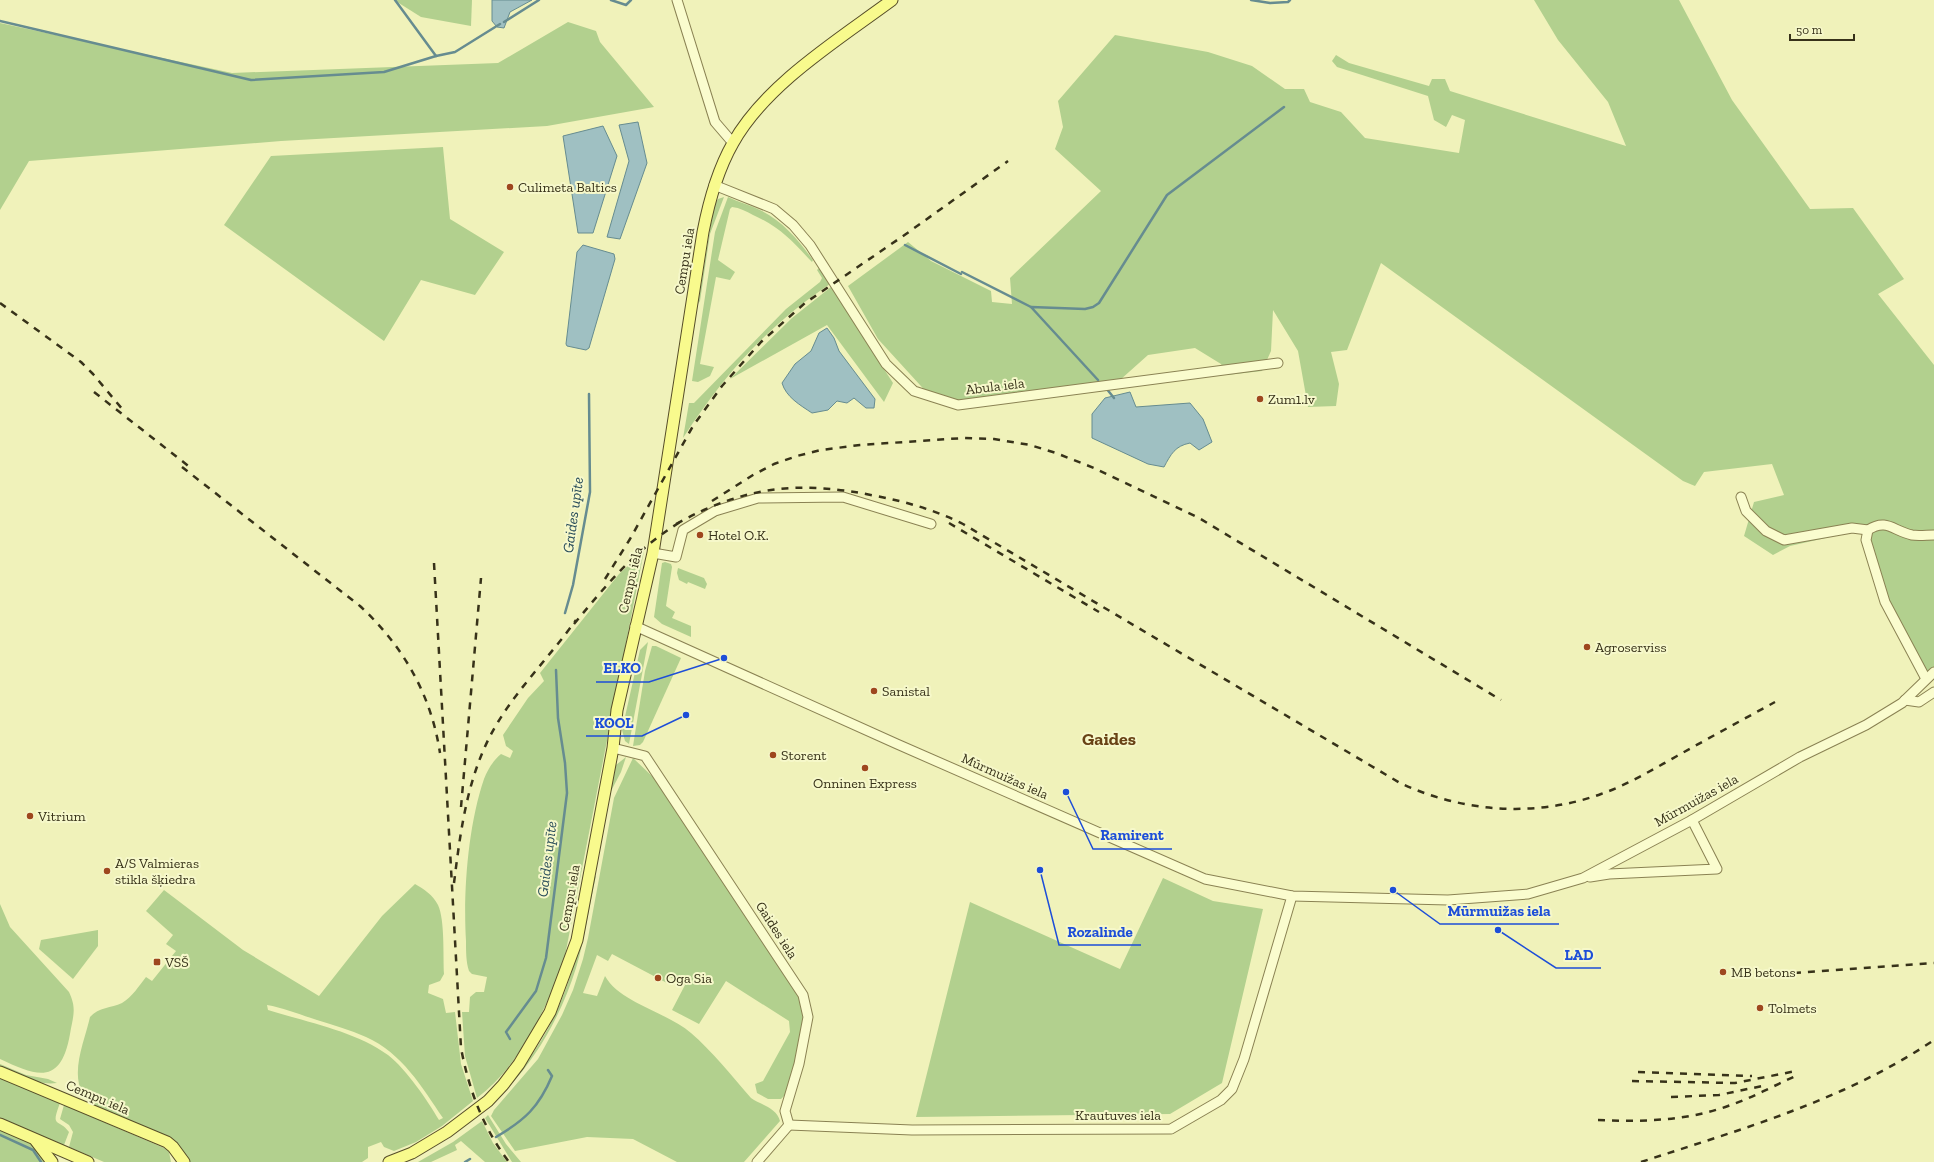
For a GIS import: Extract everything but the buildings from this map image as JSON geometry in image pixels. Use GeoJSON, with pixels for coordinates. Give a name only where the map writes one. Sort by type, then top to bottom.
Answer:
{"type":"FeatureCollection","features":[{"type":"Feature","properties":{"kind":"main road","name":"Cempu iela"},"geometry":{"type":"LineString","coordinates":[[389,1162],[412,1152],[447,1132],[488,1101],[519,1064],[550,1012],[576,940],[613,748],[617,710],[635,626],[653,553],[703,232],[714,186],[723,164],[733,143],[746,123],[761,105],[790,76],[892,0]]}},
{"type":"Feature","properties":{"kind":"main road","name":"Cempu iela"},"geometry":{"type":"LineString","coordinates":[[0,1072],[167,1142],[181,1160]]}},
{"type":"Feature","properties":{"kind":"main road"},"geometry":{"type":"LineString","coordinates":[[0,1124],[80,1161]]}},
{"type":"Feature","properties":{"kind":"main road"},"geometry":{"type":"LineString","coordinates":[[35,1139],[52,1162]]}},
{"type":"Feature","properties":{"kind":"street"},"geometry":{"type":"LineString","coordinates":[[677,0],[715,122],[733,143]]}},
{"type":"Feature","properties":{"kind":"street","name":"Abula iela"},"geometry":{"type":"LineString","coordinates":[[714,186],[774,209],[793,225],[810,245],[886,364],[914,391],[958,405],[1278,363]]}},
{"type":"Feature","properties":{"kind":"street"},"geometry":{"type":"LineString","coordinates":[[1742,497],[1746,511],[1766,531],[1784,540],[1852,528],[1868,530],[1877,524],[1890,526],[1912,535],[1934,535]]}},
{"type":"Feature","properties":{"kind":"street"},"geometry":{"type":"LineString","coordinates":[[653,553],[676,557],[684,530],[715,512],[758,498],[843,498],[931,524]]}},
{"type":"Feature","properties":{"kind":"street"},"geometry":{"type":"LineString","coordinates":[[1868,530],[1866,540],[1885,602],[1926,679]]}},
{"type":"Feature","properties":{"kind":"street","name":"Mūrmuižas iela"},"geometry":{"type":"LineString","coordinates":[[635,626],[897,744],[1204,879],[1292,896],[1448,900],[1528,894],[1583,878],[1692,820],[1800,757],[1866,725],[1905,700],[1934,672]]}},
{"type":"Feature","properties":{"kind":"street","name":"Mūrmuižas iela"},"geometry":{"type":"LineString","coordinates":[[1905,700],[1919,702],[1934,692]]}},
{"type":"Feature","properties":{"kind":"street","name":"Gaides iela"},"geometry":{"type":"LineString","coordinates":[[613,748],[645,756],[803,994],[808,1017],[799,1064],[785,1111],[789,1125]]}},
{"type":"Feature","properties":{"kind":"street"},"geometry":{"type":"LineString","coordinates":[[1583,878],[1608,874],[1717,869],[1692,820]]}},
{"type":"Feature","properties":{"kind":"street","name":"Krautuves iela"},"geometry":{"type":"LineString","coordinates":[[789,1125],[912,1130],[1171,1129],[1221,1100],[1232,1089],[1244,1059],[1292,896]]}},
{"type":"Feature","properties":{"kind":"street"},"geometry":{"type":"LineString","coordinates":[[757,1162],[789,1125]]}},
{"type":"Feature","properties":{"kind":"green space"},"geometry":{"type":"Polygon","coordinates":[[[394,0],[472,0],[471,26],[421,17],[394,0]]]}},
{"type":"Feature","properties":{"kind":"green space"},"geometry":{"type":"Polygon","coordinates":[[[1534,0],[1679,0],[1732,100],[1810,209],[1853,208],[1904,279],[1878,294],[1934,365],[1934,668],[1926,674],[1888,606],[1861,530],[1790,546],[1773,555],[1744,536],[1754,502],[1784,495],[1772,464],[1704,472],[1695,486],[1683,481],[1381,263],[1347,350],[1331,352],[1339,384],[1336,406],[1308,407],[1298,351],[1273,310],[1271,351],[1262,371],[1227,375],[1221,364],[1195,348],[1148,355],[1120,380],[960,402],[930,396],[878,339],[848,286],[908,242],[931,261],[991,291],[992,302],[1012,304],[1010,278],[1101,191],[1055,149],[1063,127],[1058,101],[1115,35],[1208,52],[1252,66],[1285,89],[1304,89],[1310,102],[1341,112],[1365,138],[1459,153],[1465,120],[1452,115],[1446,127],[1434,120],[1428,96],[1337,67],[1332,61],[1336,55],[1349,63],[1429,86],[1432,79],[1445,79],[1450,91],[1626,146],[1608,102],[1558,40],[1534,0]]]}},
{"type":"Feature","properties":{"kind":"green space"},"geometry":{"type":"Polygon","coordinates":[[[568,22],[596,31],[600,42],[654,107],[547,126],[281,141],[29,161],[0,210],[0,23],[232,73],[498,63],[568,22]]]}},
{"type":"Feature","properties":{"kind":"green space"},"geometry":{"type":"Polygon","coordinates":[[[443,147],[450,219],[504,252],[475,295],[421,280],[384,341],[224,225],[271,156],[443,147]]]}},
{"type":"Feature","properties":{"kind":"green space"},"geometry":{"type":"Polygon","coordinates":[[[724,197],[710,234],[700,301],[698,304],[714,205],[718,199],[724,197]]]}},
{"type":"Feature","properties":{"kind":"green space"},"geometry":{"type":"Polygon","coordinates":[[[728,197],[768,214],[783,225],[796,238],[813,260],[812,262],[792,241],[771,224],[738,208],[732,207],[730,209],[718,260],[735,272],[730,280],[716,277],[700,364],[714,367],[710,376],[698,382],[692,381],[715,232],[728,197]]]}},
{"type":"Feature","properties":{"kind":"green space"},"geometry":{"type":"Polygon","coordinates":[[[821,268],[830,284],[786,317],[748,353],[714,393],[683,438],[689,403],[694,403],[786,309],[820,282],[822,278],[817,270],[821,268]]]}},
{"type":"Feature","properties":{"kind":"green space"},"geometry":{"type":"Polygon","coordinates":[[[831,287],[893,383],[884,402],[827,325],[730,379],[792,318],[831,287]]]}},
{"type":"Feature","properties":{"kind":"green space"},"geometry":{"type":"Polygon","coordinates":[[[644,551],[563,966],[538,1021],[518,1055],[492,1085],[477,1098],[465,1056],[462,1012],[469,1012],[470,997],[476,992],[484,992],[487,977],[472,974],[469,971],[466,956],[465,922],[466,881],[470,838],[484,779],[491,765],[501,754],[510,758],[513,751],[506,746],[503,735],[528,698],[544,681],[540,673],[619,574],[644,551]]]}},
{"type":"Feature","properties":{"kind":"green space"},"geometry":{"type":"Polygon","coordinates":[[[665,562],[671,564],[672,567],[666,606],[675,612],[672,618],[691,626],[691,637],[662,624],[654,617],[662,563],[665,562]]]}},
{"type":"Feature","properties":{"kind":"green space"},"geometry":{"type":"Polygon","coordinates":[[[678,568],[704,578],[707,584],[705,589],[679,580],[677,573],[678,568]]]}},
{"type":"Feature","properties":{"kind":"green space"},"geometry":{"type":"Polygon","coordinates":[[[648,642],[629,744],[625,741],[622,730],[640,650],[648,642]]]}},
{"type":"Feature","properties":{"kind":"green space"},"geometry":{"type":"Polygon","coordinates":[[[652,646],[656,646],[681,658],[643,742],[640,745],[633,746],[645,671],[652,646]]]}},
{"type":"Feature","properties":{"kind":"green space"},"geometry":{"type":"Polygon","coordinates":[[[626,757],[621,772],[610,793],[616,765],[626,757]]]}},
{"type":"Feature","properties":{"kind":"green space"},"geometry":{"type":"Polygon","coordinates":[[[633,758],[654,778],[798,994],[804,1016],[801,1039],[786,1094],[781,1099],[768,1099],[757,1093],[755,1084],[763,1081],[790,1032],[789,1021],[726,981],[699,1024],[672,1010],[685,985],[670,977],[667,983],[612,954],[608,961],[597,955],[583,993],[597,996],[605,976],[621,993],[670,1019],[691,1033],[714,1056],[751,1098],[776,1113],[780,1121],[744,1162],[677,1162],[633,1139],[587,1137],[515,1151],[491,1116],[494,1110],[538,1059],[562,1015],[573,990],[588,938],[614,798],[633,758]]]}},
{"type":"Feature","properties":{"kind":"green space"},"geometry":{"type":"Polygon","coordinates":[[[596,876],[576,968],[569,988],[551,1028],[540,1047],[514,1082],[483,1112],[482,1111],[520,1070],[540,1042],[552,1020],[571,975],[584,927],[594,877],[596,876]]]}},
{"type":"Feature","properties":{"kind":"green space"},"geometry":{"type":"Polygon","coordinates":[[[1163,878],[1213,901],[1263,909],[1222,1083],[1170,1114],[916,1117],[970,902],[1120,969],[1163,878]]]}},
{"type":"Feature","properties":{"kind":"green space"},"geometry":{"type":"Polygon","coordinates":[[[415,884],[434,898],[438,905],[443,929],[444,974],[440,981],[429,985],[428,993],[443,999],[446,1013],[455,1012],[461,1064],[473,1101],[442,1126],[416,1142],[394,1151],[384,1147],[381,1142],[368,1147],[368,1158],[362,1162],[190,1162],[185,1156],[97,1107],[83,1094],[79,1085],[78,1066],[90,1017],[97,1011],[126,1001],[146,977],[152,981],[176,951],[166,944],[173,935],[146,911],[164,890],[243,950],[319,996],[382,916],[415,884]],[[267,1005],[268,1010],[346,1033],[388,1055],[409,1077],[439,1120],[443,1118],[419,1083],[401,1061],[379,1044],[348,1030],[267,1005]]]}},
{"type":"Feature","properties":{"kind":"green space"},"geometry":{"type":"Polygon","coordinates":[[[0,904],[10,927],[69,992],[73,1003],[73,1017],[66,1050],[61,1062],[54,1069],[46,1072],[26,1070],[0,1059],[0,904]]]}},
{"type":"Feature","properties":{"kind":"green space"},"geometry":{"type":"Polygon","coordinates":[[[98,930],[98,946],[73,979],[39,949],[41,940],[98,930]]]}},
{"type":"Feature","properties":{"kind":"green space"},"geometry":{"type":"Polygon","coordinates":[[[0,1064],[26,1075],[48,1079],[57,1083],[42,1083],[35,1081],[0,1066],[0,1064]]]}},
{"type":"Feature","properties":{"kind":"green space"},"geometry":{"type":"Polygon","coordinates":[[[0,1077],[60,1103],[56,1120],[69,1132],[64,1145],[0,1118],[0,1077]]]}},
{"type":"Feature","properties":{"kind":"green space"},"geometry":{"type":"Polygon","coordinates":[[[64,1105],[164,1148],[169,1152],[171,1162],[104,1162],[69,1147],[73,1132],[69,1125],[60,1119],[64,1105]]]}},
{"type":"Feature","properties":{"kind":"green space"},"geometry":{"type":"Polygon","coordinates":[[[488,1115],[506,1144],[521,1162],[512,1162],[485,1118],[488,1115]]]}},
{"type":"Feature","properties":{"kind":"green space"},"geometry":{"type":"Polygon","coordinates":[[[482,1121],[493,1143],[507,1162],[485,1162],[461,1141],[455,1145],[457,1150],[431,1162],[418,1162],[453,1142],[482,1121]]]}},
{"type":"Feature","properties":{"kind":"green space"},"geometry":{"type":"Polygon","coordinates":[[[0,1129],[29,1141],[47,1162],[0,1162],[0,1129]]]}},
{"type":"Feature","properties":{"kind":"water"},"geometry":{"type":"Polygon","coordinates":[[[492,0],[532,0],[510,12],[504,28],[497,27],[492,21],[492,0]]]}},
{"type":"Feature","properties":{"kind":"water"},"geometry":{"type":"Polygon","coordinates":[[[638,122],[647,163],[620,239],[607,237],[629,161],[619,125],[638,122]]]}},
{"type":"Feature","properties":{"kind":"water"},"geometry":{"type":"Polygon","coordinates":[[[603,126],[617,156],[593,233],[578,233],[563,136],[603,126]]]}},
{"type":"Feature","properties":{"kind":"water"},"geometry":{"type":"Polygon","coordinates":[[[583,245],[614,254],[615,259],[589,348],[586,350],[567,346],[566,344],[577,252],[583,245]]]}},
{"type":"Feature","properties":{"kind":"water"},"geometry":{"type":"Polygon","coordinates":[[[827,328],[834,338],[839,351],[875,399],[874,408],[866,408],[854,398],[847,403],[837,401],[828,410],[812,413],[790,397],[784,388],[782,383],[795,364],[811,351],[819,333],[827,328]]]}},
{"type":"Feature","properties":{"kind":"water"},"geometry":{"type":"Polygon","coordinates":[[[1130,392],[1136,407],[1190,403],[1203,419],[1212,442],[1199,450],[1190,443],[1177,448],[1171,454],[1164,467],[1148,464],[1092,438],[1092,414],[1105,398],[1130,392]]]}},
{"type":"Feature","properties":{"kind":"waterway"},"geometry":{"type":"LineString","coordinates":[[395,0],[436,56],[455,52],[500,24]]}},
{"type":"Feature","properties":{"kind":"waterway"},"geometry":{"type":"LineString","coordinates":[[504,22],[539,0]]}},
{"type":"Feature","properties":{"kind":"waterway"},"geometry":{"type":"LineString","coordinates":[[611,0],[626,5],[631,0]]}},
{"type":"Feature","properties":{"kind":"waterway"},"geometry":{"type":"LineString","coordinates":[[1251,0],[1270,3],[1288,2],[1290,0]]}},
{"type":"Feature","properties":{"kind":"waterway"},"geometry":{"type":"LineString","coordinates":[[0,21],[251,80],[384,72],[436,56]]}},
{"type":"Feature","properties":{"kind":"waterway"},"geometry":{"type":"LineString","coordinates":[[1098,380],[1031,307],[1085,309],[1093,307],[1099,303],[1167,195],[1284,107]]}},
{"type":"Feature","properties":{"kind":"waterway"},"geometry":{"type":"LineString","coordinates":[[905,245],[961,274]]}},
{"type":"Feature","properties":{"kind":"waterway"},"geometry":{"type":"LineString","coordinates":[[962,272],[1031,307]]}},
{"type":"Feature","properties":{"kind":"waterway"},"geometry":{"type":"LineString","coordinates":[[1106,388],[1114,398]]}},
{"type":"Feature","properties":{"kind":"waterway","name":"Gaides upīte"},"geometry":{"type":"LineString","coordinates":[[565,613],[573,585],[590,492],[589,394]]}},
{"type":"Feature","properties":{"kind":"waterway","name":"Gaides upīte"},"geometry":{"type":"LineString","coordinates":[[510,1039],[506,1032],[536,991],[546,958],[567,793],[565,763],[558,718],[556,670]]}},
{"type":"Feature","properties":{"kind":"waterway","name":"Gaides upīte"},"geometry":{"type":"LineString","coordinates":[[496,1137],[515,1125],[530,1112],[542,1096],[552,1076],[548,1070]]}},
{"type":"Feature","properties":{"kind":"waterway"},"geometry":{"type":"LineString","coordinates":[[0,1135],[33,1150],[41,1162]]}},
{"type":"Feature","properties":{"kind":"waterway","name":"Gaides upīte"},"geometry":{"type":"LineString","coordinates":[[465,1162],[470,1159]]}},
{"type":"Feature","properties":{"kind":"railway"},"geometry":{"type":"LineString","coordinates":[[605,579],[630,539],[693,426],[722,386],[761,342],[805,303],[906,234],[1008,161]]}},
{"type":"Feature","properties":{"kind":"railway"},"geometry":{"type":"LineString","coordinates":[[0,303],[81,362],[123,410]]}},
{"type":"Feature","properties":{"kind":"railway"},"geometry":{"type":"LineString","coordinates":[[94,392],[191,468]]}},
{"type":"Feature","properties":{"kind":"railway"},"geometry":{"type":"LineString","coordinates":[[712,501],[753,475],[774,464],[821,450],[860,445],[964,438],[994,439],[1030,445],[1056,453],[1094,468],[1199,518],[1501,700]]}},
{"type":"Feature","properties":{"kind":"railway"},"geometry":{"type":"LineString","coordinates":[[182,467],[360,606],[375,621],[402,655],[413,672],[430,711],[436,731],[440,753]]}},
{"type":"Feature","properties":{"kind":"railway"},"geometry":{"type":"LineString","coordinates":[[676,524],[701,511],[749,494],[797,488],[822,488],[848,491],[921,507],[963,524],[1400,783],[1424,793],[1473,806],[1525,809],[1576,802],[1601,794],[1639,777],[1775,702]]}},
{"type":"Feature","properties":{"kind":"railway"},"geometry":{"type":"LineString","coordinates":[[574,624],[622,568],[649,544],[680,522]]}},
{"type":"Feature","properties":{"kind":"railway"},"geometry":{"type":"LineString","coordinates":[[949,523],[1099,612]]}},
{"type":"Feature","properties":{"kind":"railway"},"geometry":{"type":"LineString","coordinates":[[434,563],[461,1048],[468,1079],[478,1108],[492,1136],[509,1162]]}},
{"type":"Feature","properties":{"kind":"railway"},"geometry":{"type":"LineString","coordinates":[[461,807],[481,578]]}},
{"type":"Feature","properties":{"kind":"railway"},"geometry":{"type":"LineString","coordinates":[[454,883],[467,800],[479,760],[498,722],[516,696],[576,620]]}},
{"type":"Feature","properties":{"kind":"railway"},"geometry":{"type":"LineString","coordinates":[[1780,974],[1934,963]]}},
{"type":"Feature","properties":{"kind":"railway"},"geometry":{"type":"LineString","coordinates":[[1641,1162],[1755,1125],[1829,1096],[1865,1080],[1934,1040]]}},
{"type":"Feature","properties":{"kind":"railway"},"geometry":{"type":"LineString","coordinates":[[1632,1081],[1735,1083],[1796,1071]]}},
{"type":"Feature","properties":{"kind":"railway"},"geometry":{"type":"LineString","coordinates":[[1638,1072],[1752,1076]]}},
{"type":"Feature","properties":{"kind":"railway"},"geometry":{"type":"LineString","coordinates":[[1598,1120],[1631,1121],[1680,1118],[1696,1115],[1737,1103],[1798,1075]]}},
{"type":"Feature","properties":{"kind":"railway"},"geometry":{"type":"LineString","coordinates":[[1671,1097],[1719,1095],[1767,1085]]}},
{"type":"Feature","properties":{"kind":"place","name":"Culimeta Baltics"},"geometry":{"type":"Point","coordinates":[510,187]}},
{"type":"Feature","properties":{"kind":"place","name":"Zum1.lv"},"geometry":{"type":"Point","coordinates":[1260,399]}},
{"type":"Feature","properties":{"kind":"place","name":"Hotel O.K."},"geometry":{"type":"Point","coordinates":[700,535]}},
{"type":"Feature","properties":{"kind":"place","name":"Agroserviss"},"geometry":{"type":"Point","coordinates":[1587,647]}},
{"type":"Feature","properties":{"kind":"place","name":"ELKO"},"geometry":{"type":"Point","coordinates":[724,658]}},
{"type":"Feature","properties":{"kind":"place","name":"Sanistal"},"geometry":{"type":"Point","coordinates":[874,691]}},
{"type":"Feature","properties":{"kind":"place","name":"KOOL"},"geometry":{"type":"Point","coordinates":[686,715]}},
{"type":"Feature","properties":{"kind":"place","name":"Storent"},"geometry":{"type":"Point","coordinates":[773,755]}},
{"type":"Feature","properties":{"kind":"place","name":"Onninen Express"},"geometry":{"type":"Point","coordinates":[865,768]}},
{"type":"Feature","properties":{"kind":"place","name":"Ramirent"},"geometry":{"type":"Point","coordinates":[1066,792]}},
{"type":"Feature","properties":{"kind":"place","name":"Vitrium"},"geometry":{"type":"Point","coordinates":[30,816]}},
{"type":"Feature","properties":{"kind":"place","name":"Rozalinde"},"geometry":{"type":"Point","coordinates":[1040,870]}},
{"type":"Feature","properties":{"kind":"place","name":"A/S Valmieras stikla šķiedra"},"geometry":{"type":"Point","coordinates":[107,871]}},
{"type":"Feature","properties":{"kind":"place","name":"Mūrmuižas iela"},"geometry":{"type":"Point","coordinates":[1393,890]}},
{"type":"Feature","properties":{"kind":"place","name":"LAD"},"geometry":{"type":"Point","coordinates":[1498,930]}},
{"type":"Feature","properties":{"kind":"place","name":"VSŠ"},"geometry":{"type":"Point","coordinates":[157,962]}},
{"type":"Feature","properties":{"kind":"place","name":"MB betons"},"geometry":{"type":"Point","coordinates":[1723,972]}},
{"type":"Feature","properties":{"kind":"place","name":"Oga Sia"},"geometry":{"type":"Point","coordinates":[658,978]}},
{"type":"Feature","properties":{"kind":"place","name":"Tolmets"},"geometry":{"type":"Point","coordinates":[1760,1008]}},
{"type":"Feature","properties":{"kind":"district","name":"Gaides"},"geometry":{"type":"Point","coordinates":[1109,739]}}]}
